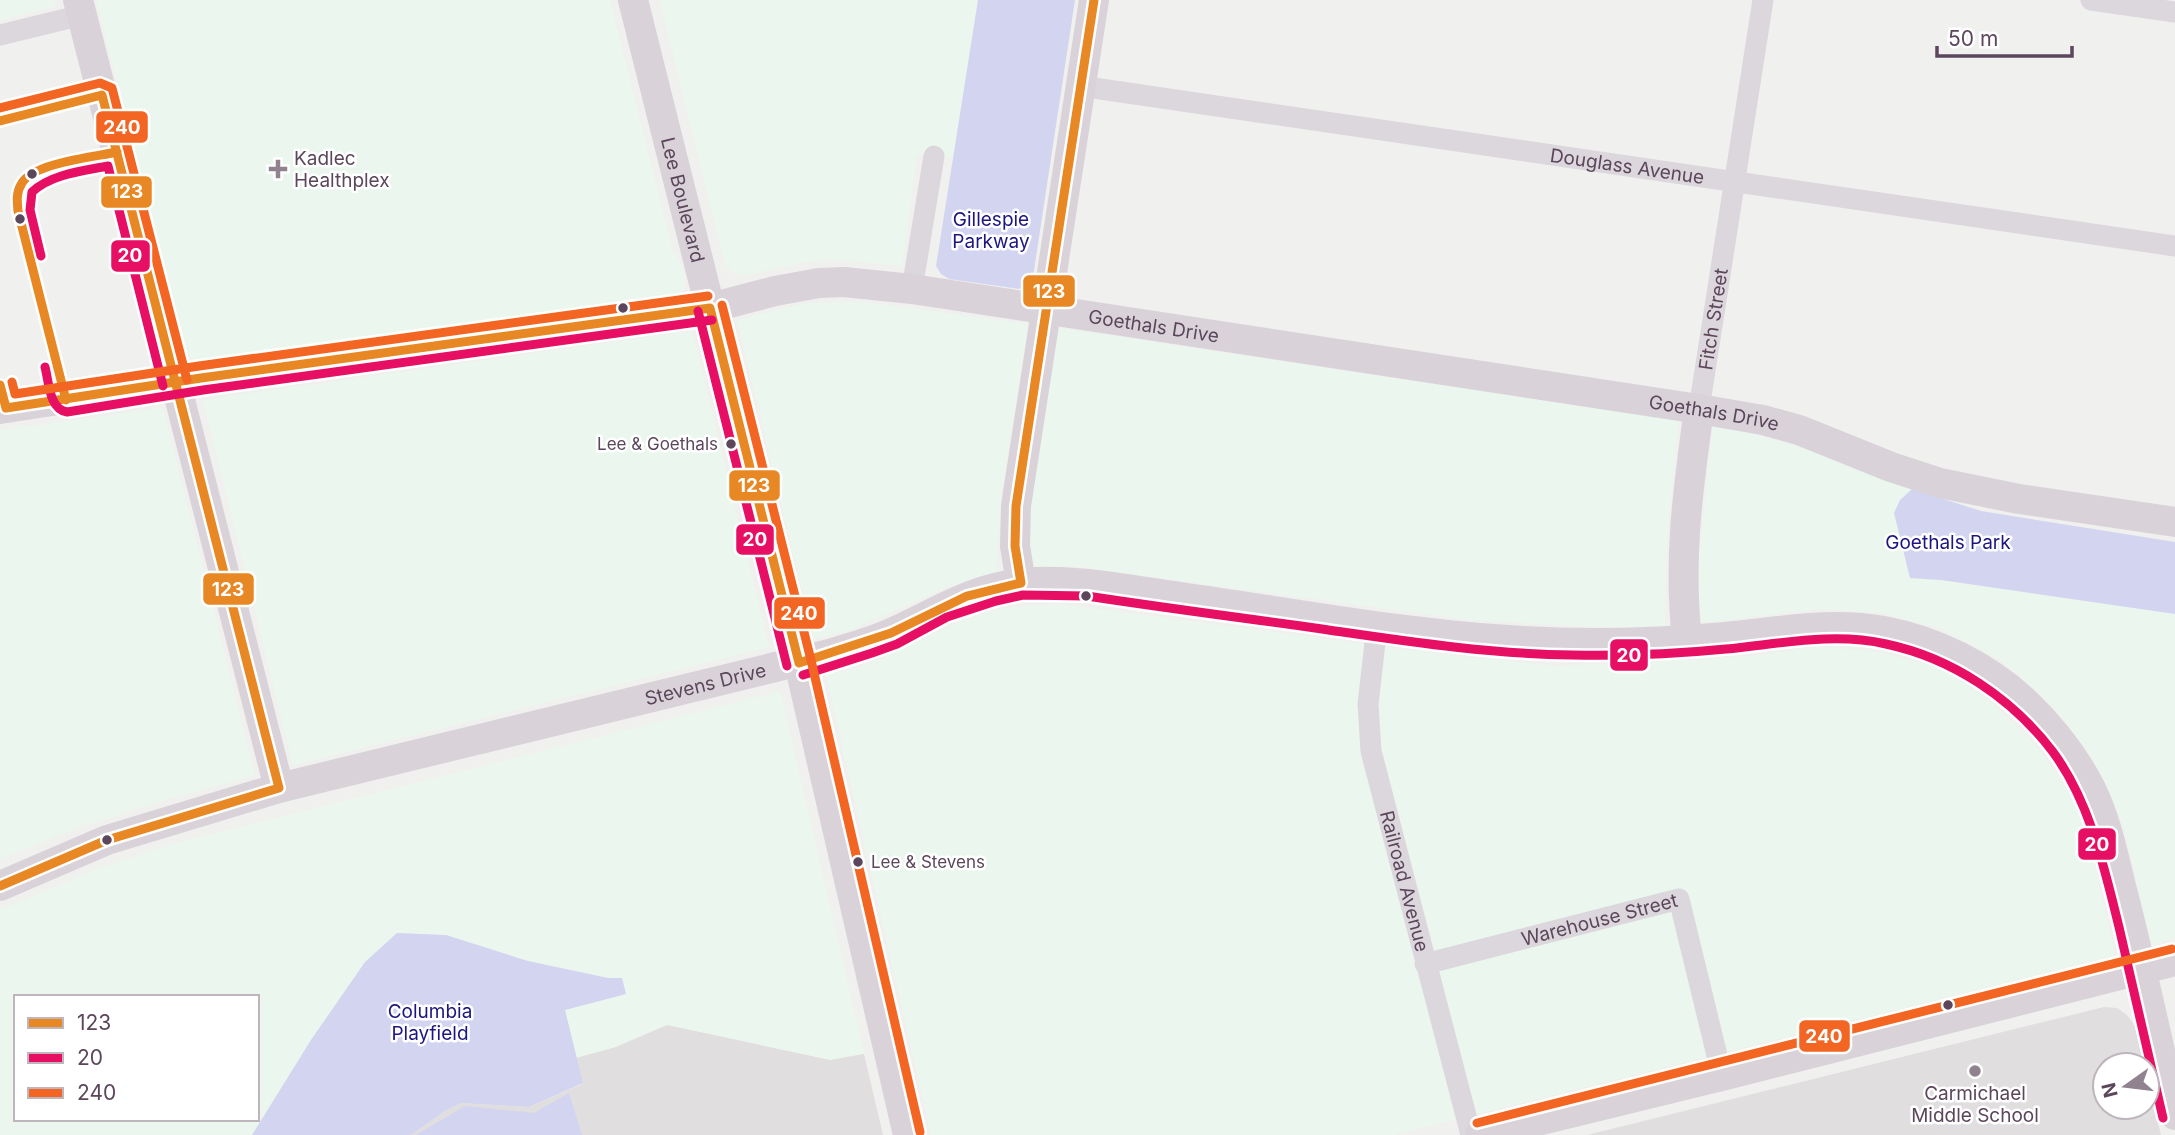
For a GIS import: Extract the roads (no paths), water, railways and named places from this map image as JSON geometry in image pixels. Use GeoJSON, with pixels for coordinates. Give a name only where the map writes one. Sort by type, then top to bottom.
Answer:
{"type":"FeatureCollection","features":[{"type":"Feature","properties":{"kind":"street","name":"Lee Boulevard"},"geometry":{"type":"LineString","coordinates":[[633,0],[799,663],[908,1135]]}},
{"type":"Feature","properties":{"kind":"street"},"geometry":{"type":"LineString","coordinates":[[1021,583],[1016,547],[1016,506],[1094,0]]}},
{"type":"Feature","properties":{"kind":"street","name":"Fitch Street"},"geometry":{"type":"LineString","coordinates":[[1687,640],[1683,599],[1683,545],[1699,409],[1763,0]]}},
{"type":"Feature","properties":{"kind":"street"},"geometry":{"type":"LineString","coordinates":[[2091,0],[2175,12]]}},
{"type":"Feature","properties":{"kind":"street"},"geometry":{"type":"LineString","coordinates":[[0,35],[80,7],[279,788]]}},
{"type":"Feature","properties":{"kind":"street","name":"Douglass Avenue"},"geometry":{"type":"LineString","coordinates":[[1080,86],[2175,246]]}},
{"type":"Feature","properties":{"kind":"street"},"geometry":{"type":"LineString","coordinates":[[912,289],[934,156]]}},
{"type":"Feature","properties":{"kind":"street","name":"Goethals Drive"},"geometry":{"type":"LineString","coordinates":[[0,409],[710,307],[775,291],[819,283],[844,282],[912,289],[1699,409],[1799,430],[1940,483],[2019,499],[2175,522]]}},
{"type":"Feature","properties":{"kind":"street","name":"Stevens Drive"},"geometry":{"type":"LineString","coordinates":[[0,886],[107,840],[279,788],[799,663],[891,633],[967,596],[1021,583],[1088,584],[1377,625],[1526,642],[1687,640],[1831,625],[1885,631],[1949,652],[1981,668],[2048,725],[2091,790],[2112,852],[2143,970],[2175,1115]]}},
{"type":"Feature","properties":{"kind":"street","name":"Railroad Avenue"},"geometry":{"type":"LineString","coordinates":[[1377,625],[1368,704],[1371,751],[1471,1135]]}},
{"type":"Feature","properties":{"kind":"street","name":"Warehouse Street"},"geometry":{"type":"LineString","coordinates":[[1425,964],[1679,898],[1722,1076]]}},
{"type":"Feature","properties":{"kind":"street"},"geometry":{"type":"LineString","coordinates":[[1480,1135],[2175,961]]}},
{"type":"Feature","properties":{"kind":"place","name":"Kadlec Healthplex"},"geometry":{"type":"Point","coordinates":[278,169]}},
{"type":"Feature","properties":{"kind":"place","name":"Lee & Goethals"},"geometry":{"type":"Point","coordinates":[731,444]}},
{"type":"Feature","properties":{"kind":"place","name":"Lee & Stevens"},"geometry":{"type":"Point","coordinates":[858,862]}},
{"type":"Feature","properties":{"kind":"place","name":"Carmichael Middle School"},"geometry":{"type":"Point","coordinates":[1975,1071]}},
{"type":"Feature","properties":{"kind":"park label","name":"Gillespie Parkway"},"geometry":{"type":"Point","coordinates":[991,230]}},
{"type":"Feature","properties":{"kind":"park label","name":"Goethals Park"},"geometry":{"type":"Point","coordinates":[1948,542]}},
{"type":"Feature","properties":{"kind":"park label","name":"Columbia Playfield"},"geometry":{"type":"Point","coordinates":[430,1022]}}]}
